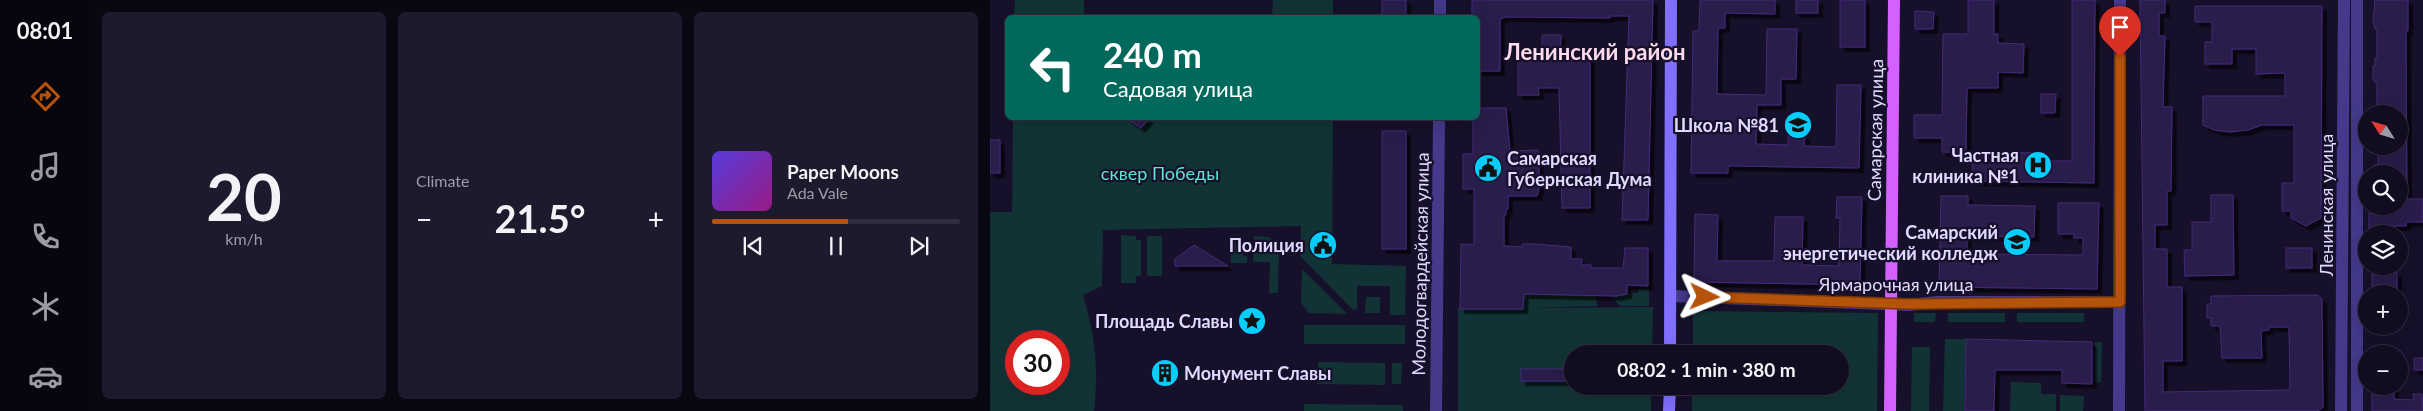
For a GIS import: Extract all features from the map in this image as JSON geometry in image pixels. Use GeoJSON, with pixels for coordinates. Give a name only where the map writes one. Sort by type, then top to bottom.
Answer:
{"type":"FeatureCollection","features":[{"type":"Feature","properties":{"kind":"main road","name":"Самарская улица"},"geometry":{"type":"LineString","coordinates":[[1890,411],[1894,0]]}},
{"type":"Feature","properties":{"kind":"street"},"geometry":{"type":"LineString","coordinates":[[1440,0],[1440,15]]}},
{"type":"Feature","properties":{"kind":"street"},"geometry":{"type":"LineString","coordinates":[[1670,345],[1671,0]]}},
{"type":"Feature","properties":{"kind":"street"},"geometry":{"type":"LineString","coordinates":[[2119,411],[2120,0]]}},
{"type":"Feature","properties":{"kind":"street","name":"Ленинская улица"},"geometry":{"type":"LineString","coordinates":[[2341,411],[2344,0]]}},
{"type":"Feature","properties":{"kind":"street","name":"Ленинская улица"},"geometry":{"type":"LineString","coordinates":[[2357,0],[2357,411]]}},
{"type":"Feature","properties":{"kind":"street","name":"Молодогвардейская улица"},"geometry":{"type":"LineString","coordinates":[[1436,411],[1439,120]]}},
{"type":"Feature","properties":{"kind":"street","name":"Ярмарочная улица"},"geometry":{"type":"LineString","coordinates":[[1671,296],[1892,304],[2120,302]]}},
{"type":"Feature","properties":{"kind":"street"},"geometry":{"type":"LineString","coordinates":[[1669,411],[1670,395]]}},
{"type":"Feature","properties":{"kind":"green space"},"geometry":{"type":"Polygon","coordinates":[[[1015,0],[1084,0],[1084,14],[1126,15],[1014,15],[1015,0]]]}},
{"type":"Feature","properties":{"kind":"green space"},"geometry":{"type":"Polygon","coordinates":[[[1273,0],[1333,0],[1333,15],[1272,15],[1273,0]]]}},
{"type":"Feature","properties":{"kind":"green space","name":"сквер Победы"},"geometry":{"type":"Polygon","coordinates":[[[1013,120],[1333,120],[1332,264],[1406,266],[1405,315],[1390,315],[1390,286],[1357,286],[1357,309],[1353,310],[1300,256],[1301,226],[1103,230],[1102,286],[1083,295],[1095,352],[1094,411],[990,411],[990,212],[1012,212],[1013,120]]]}},
{"type":"Feature","properties":{"kind":"green space"},"geometry":{"type":"Polygon","coordinates":[[[1121,235],[1136,236],[1136,240],[1141,240],[1141,276],[1136,276],[1136,283],[1121,283],[1121,235]]]}},
{"type":"Feature","properties":{"kind":"green space"},"geometry":{"type":"Polygon","coordinates":[[[1231,235],[1243,236],[1243,256],[1247,256],[1247,263],[1231,263],[1231,235]]]}},
{"type":"Feature","properties":{"kind":"green space"},"geometry":{"type":"Polygon","coordinates":[[[1147,236],[1162,236],[1162,276],[1147,276],[1147,236]]]}},
{"type":"Feature","properties":{"kind":"green space"},"geometry":{"type":"Polygon","coordinates":[[[1254,236],[1269,237],[1279,247],[1278,293],[1269,293],[1270,262],[1253,262],[1254,236]]]}},
{"type":"Feature","properties":{"kind":"green space"},"geometry":{"type":"Polygon","coordinates":[[[1302,269],[1347,314],[1309,313],[1301,303],[1302,269]]]}},
{"type":"Feature","properties":{"kind":"green space"},"geometry":{"type":"Polygon","coordinates":[[[1638,289],[1649,289],[1649,306],[1620,306],[1608,293],[1638,293],[1638,289]]]}},
{"type":"Feature","properties":{"kind":"green space"},"geometry":{"type":"Polygon","coordinates":[[[1522,294],[1596,294],[1597,306],[1525,308],[1653,307],[1652,345],[1564,345],[1564,395],[1651,395],[1651,411],[1458,411],[1458,308],[1522,308],[1522,294]]]}},
{"type":"Feature","properties":{"kind":"green space"},"geometry":{"type":"Polygon","coordinates":[[[1366,297],[1380,297],[1380,313],[1365,313],[1366,297]]]}},
{"type":"Feature","properties":{"kind":"green space"},"geometry":{"type":"Polygon","coordinates":[[[1693,311],[1878,313],[1877,411],[1692,411],[1692,395],[1849,395],[1849,345],[1693,345],[1693,311]]]}},
{"type":"Feature","properties":{"kind":"green space"},"geometry":{"type":"Polygon","coordinates":[[[1914,313],[1936,313],[1935,322],[1914,322],[1914,313]]]}},
{"type":"Feature","properties":{"kind":"green space"},"geometry":{"type":"Polygon","coordinates":[[[1948,313],[2005,313],[2005,322],[1948,322],[1948,313]]]}},
{"type":"Feature","properties":{"kind":"green space"},"geometry":{"type":"Polygon","coordinates":[[[2017,313],[2084,313],[2084,322],[2017,322],[2017,313]]]}},
{"type":"Feature","properties":{"kind":"green space"},"geometry":{"type":"Polygon","coordinates":[[[1304,325],[1405,325],[1405,344],[1304,344],[1304,325]]]}},
{"type":"Feature","properties":{"kind":"green space"},"geometry":{"type":"Polygon","coordinates":[[[1945,339],[1966,339],[1964,411],[1943,411],[1945,339]]]}},
{"type":"Feature","properties":{"kind":"green space"},"geometry":{"type":"Polygon","coordinates":[[[2095,342],[2102,342],[2101,382],[2095,382],[2095,342]]]}},
{"type":"Feature","properties":{"kind":"green space"},"geometry":{"type":"Polygon","coordinates":[[[1912,347],[1930,347],[1929,411],[1911,411],[1912,347]]]}},
{"type":"Feature","properties":{"kind":"green space"},"geometry":{"type":"Polygon","coordinates":[[[1318,362],[1385,363],[1385,385],[1317,384],[1318,362]]]}},
{"type":"Feature","properties":{"kind":"green space"},"geometry":{"type":"Polygon","coordinates":[[[1392,363],[1402,363],[1401,384],[1392,384],[1392,363]]]}},
{"type":"Feature","properties":{"kind":"green space"},"geometry":{"type":"Polygon","coordinates":[[[2011,382],[2041,383],[2041,394],[2056,394],[2056,411],[2010,411],[2011,382]]]}},
{"type":"Feature","properties":{"kind":"green space"},"geometry":{"type":"Polygon","coordinates":[[[2060,395],[2084,396],[2083,411],[2060,411],[2060,395]]]}},
{"type":"Feature","properties":{"kind":"green space"},"geometry":{"type":"Polygon","coordinates":[[[1304,404],[1403,405],[1403,411],[1304,411],[1304,404]]]}},
{"type":"Feature","properties":{"kind":"building"},"geometry":{"type":"Polygon","coordinates":[[[1382,0],[1406,0],[1406,15],[1382,15],[1382,0]]]}},
{"type":"Feature","properties":{"kind":"building"},"geometry":{"type":"Polygon","coordinates":[[[1472,0],[1653,0],[1648,220],[1622,220],[1629,16],[1610,16],[1610,18],[1505,17],[1500,19],[1500,71],[1480,71],[1480,15],[1472,15],[1472,0]]]}},
{"type":"Feature","properties":{"kind":"building"},"geometry":{"type":"Polygon","coordinates":[[[1700,0],[1775,0],[1775,14],[1725,13],[1725,28],[1718,28],[1717,94],[1766,95],[1767,29],[1797,29],[1796,79],[1781,79],[1781,105],[1757,105],[1756,144],[1788,145],[1788,135],[1805,135],[1804,146],[1836,147],[1837,85],[1861,85],[1859,168],[1728,166],[1728,173],[1691,173],[1693,31],[1699,31],[1700,0]]]}},
{"type":"Feature","properties":{"kind":"building"},"geometry":{"type":"Polygon","coordinates":[[[1796,0],[1818,0],[1818,13],[1796,13],[1796,0]]]}},
{"type":"Feature","properties":{"kind":"building"},"geometry":{"type":"Polygon","coordinates":[[[1840,0],[1865,0],[1865,47],[1840,47],[1840,0]]]}},
{"type":"Feature","properties":{"kind":"building"},"geometry":{"type":"Polygon","coordinates":[[[1968,0],[1994,0],[1994,34],[1998,34],[1998,43],[2024,44],[2023,73],[1998,72],[1998,88],[1967,88],[1966,153],[1942,152],[1942,138],[1914,138],[1914,115],[1942,115],[1943,34],[1968,34],[1968,0]]]}},
{"type":"Feature","properties":{"kind":"building"},"geometry":{"type":"Polygon","coordinates":[[[2072,0],[2095,0],[2094,183],[1972,181],[1973,152],[2045,153],[2045,161],[2072,161],[2072,0]]]}},
{"type":"Feature","properties":{"kind":"building"},"geometry":{"type":"Polygon","coordinates":[[[2140,0],[2165,0],[2165,13],[2159,13],[2159,36],[2165,36],[2163,107],[2172,107],[2171,191],[2167,191],[2167,225],[2155,225],[2155,249],[2167,249],[2167,287],[2182,287],[2182,361],[2163,361],[2163,392],[2290,390],[2289,327],[2269,327],[2269,330],[2261,331],[2262,358],[2222,358],[2220,326],[2211,326],[2211,318],[2207,318],[2207,304],[2211,304],[2211,296],[2317,295],[2322,299],[2323,407],[2318,411],[2145,411],[2140,0]]]}},
{"type":"Feature","properties":{"kind":"building"},"geometry":{"type":"Polygon","coordinates":[[[2375,0],[2408,0],[2408,31],[2406,31],[2406,105],[2377,105],[2377,85],[2373,79],[2373,66],[2375,66],[2375,58],[2377,58],[2377,29],[2375,29],[2373,21],[2375,0]]]}},
{"type":"Feature","properties":{"kind":"building"},"geometry":{"type":"Polygon","coordinates":[[[2195,6],[2322,6],[2321,218],[2306,226],[2291,218],[2291,211],[2282,211],[2282,183],[2294,183],[2294,125],[2262,125],[2248,130],[2230,132],[2214,130],[2203,125],[2203,96],[2285,96],[2285,73],[2256,74],[2256,49],[2232,49],[2232,64],[2205,64],[2205,42],[2212,42],[2212,22],[2195,22],[2195,6]]]}},
{"type":"Feature","properties":{"kind":"building"},"geometry":{"type":"Polygon","coordinates":[[[1915,11],[1934,12],[1933,29],[1915,29],[1915,11]]]}},
{"type":"Feature","properties":{"kind":"building"},"geometry":{"type":"Polygon","coordinates":[[[1542,35],[1561,35],[1560,57],[1590,58],[1590,208],[1562,208],[1559,88],[1538,88],[1539,95],[1518,95],[1518,56],[1542,56],[1542,35]]]}},
{"type":"Feature","properties":{"kind":"building"},"geometry":{"type":"Polygon","coordinates":[[[2041,94],[2056,94],[2055,113],[2041,113],[2041,94]]]}},
{"type":"Feature","properties":{"kind":"building"},"geometry":{"type":"Polygon","coordinates":[[[1480,108],[1506,108],[1510,151],[1538,150],[1539,188],[1537,196],[1508,196],[1508,209],[1506,209],[1506,215],[1504,215],[1504,246],[1522,247],[1522,244],[1534,244],[1571,247],[1571,259],[1582,259],[1581,265],[1591,265],[1591,268],[1623,268],[1625,248],[1648,248],[1648,286],[1627,285],[1627,294],[1616,296],[1524,294],[1523,309],[1460,309],[1461,244],[1474,245],[1474,189],[1463,189],[1463,154],[1473,154],[1473,120],[1480,120],[1480,108]]]}},
{"type":"Feature","properties":{"kind":"building"},"geometry":{"type":"Polygon","coordinates":[[[1129,120],[1147,120],[1141,128],[1129,120]]]}},
{"type":"Feature","properties":{"kind":"building"},"geometry":{"type":"Polygon","coordinates":[[[1382,131],[1406,131],[1406,249],[1382,249],[1382,131]]]}},
{"type":"Feature","properties":{"kind":"building"},"geometry":{"type":"Polygon","coordinates":[[[990,140],[1000,140],[1000,173],[990,173],[990,140]]]}},
{"type":"Feature","properties":{"kind":"building"},"geometry":{"type":"Polygon","coordinates":[[[2378,155],[2407,155],[2407,165],[2378,165],[2378,155]]]}},
{"type":"Feature","properties":{"kind":"building"},"geometry":{"type":"Polygon","coordinates":[[[2211,195],[2233,195],[2234,275],[2185,276],[2184,250],[2192,250],[2192,222],[2211,222],[2211,195]]]}},
{"type":"Feature","properties":{"kind":"building","name":"Самарский энергетический колледж"},"geometry":{"type":"Polygon","coordinates":[[[1941,196],[1968,196],[1968,205],[2035,206],[2034,237],[1967,236],[1967,254],[2083,255],[2083,238],[2074,238],[2074,234],[2058,234],[2058,203],[2099,203],[2097,289],[1939,287],[1941,196]]]}},
{"type":"Feature","properties":{"kind":"building"},"geometry":{"type":"Polygon","coordinates":[[[1837,197],[1862,197],[1860,285],[1694,282],[1695,214],[1718,215],[1717,261],[1774,261],[1775,217],[1803,217],[1802,265],[1839,266],[1840,218],[1836,218],[1837,197]]]}},
{"type":"Feature","properties":{"kind":"building"},"geometry":{"type":"Polygon","coordinates":[[[2408,199],[2423,199],[2423,222],[2406,222],[2406,225],[2369,225],[2369,215],[2408,215],[2408,199]]]}},
{"type":"Feature","properties":{"kind":"building"},"geometry":{"type":"Polygon","coordinates":[[[1194,245],[1228,266],[1175,266],[1175,259],[1194,245]]]}},
{"type":"Feature","properties":{"kind":"building"},"geometry":{"type":"Polygon","coordinates":[[[2286,248],[2312,248],[2312,268],[2286,268],[2286,248]]]}},
{"type":"Feature","properties":{"kind":"building"},"geometry":{"type":"Polygon","coordinates":[[[2372,275],[2397,275],[2397,285],[2372,285],[2372,275]]]}},
{"type":"Feature","properties":{"kind":"building"},"geometry":{"type":"Polygon","coordinates":[[[1966,339],[2092,342],[2092,384],[2062,383],[2062,370],[1995,370],[1994,411],[1965,411],[1966,339]]]}},
{"type":"Feature","properties":{"kind":"building"},"geometry":{"type":"Polygon","coordinates":[[[2414,358],[2423,358],[2423,370],[2414,370],[2414,358]]]}},
{"type":"Feature","properties":{"kind":"building","name":"Монумент Славы"},"geometry":{"type":"Polygon","coordinates":[[[1160,368],[1171,368],[1170,379],[1160,378],[1160,368]]]}},
{"type":"Feature","properties":{"kind":"building"},"geometry":{"type":"Polygon","coordinates":[[[1521,369],[1564,369],[1564,381],[1521,381],[1521,369]]]}},
{"type":"Feature","properties":{"kind":"building"},"geometry":{"type":"Polygon","coordinates":[[[2413,394],[2422,394],[2423,411],[2372,411],[2372,395],[2394,395],[2394,399],[2414,400],[2413,394]]]}},
{"type":"Feature","properties":{"kind":"place","name":"Школа №81"},"geometry":{"type":"Point","coordinates":[1798,125]}},
{"type":"Feature","properties":{"kind":"place","name":"Частная клиника №1"},"geometry":{"type":"Point","coordinates":[2038,165]}},
{"type":"Feature","properties":{"kind":"place","name":"Самарская Губернская Дума"},"geometry":{"type":"Point","coordinates":[1488,168]}},
{"type":"Feature","properties":{"kind":"place","name":"Самарский энергетический колледж"},"geometry":{"type":"Point","coordinates":[2017,242]}},
{"type":"Feature","properties":{"kind":"place","name":"Полиция"},"geometry":{"type":"Point","coordinates":[1323,245]}},
{"type":"Feature","properties":{"kind":"place","name":"Площадь Славы"},"geometry":{"type":"Point","coordinates":[1252,321]}},
{"type":"Feature","properties":{"kind":"place","name":"Монумент Славы"},"geometry":{"type":"Point","coordinates":[1165,373]}},
{"type":"Feature","properties":{"kind":"district","name":"Ленинский район"},"geometry":{"type":"Point","coordinates":[1595,51]}},
{"type":"Feature","properties":{"kind":"route"},"geometry":{"type":"LineString","coordinates":[[1705,297],[1871,304],[2120,302],[2120,57]]}}]}
